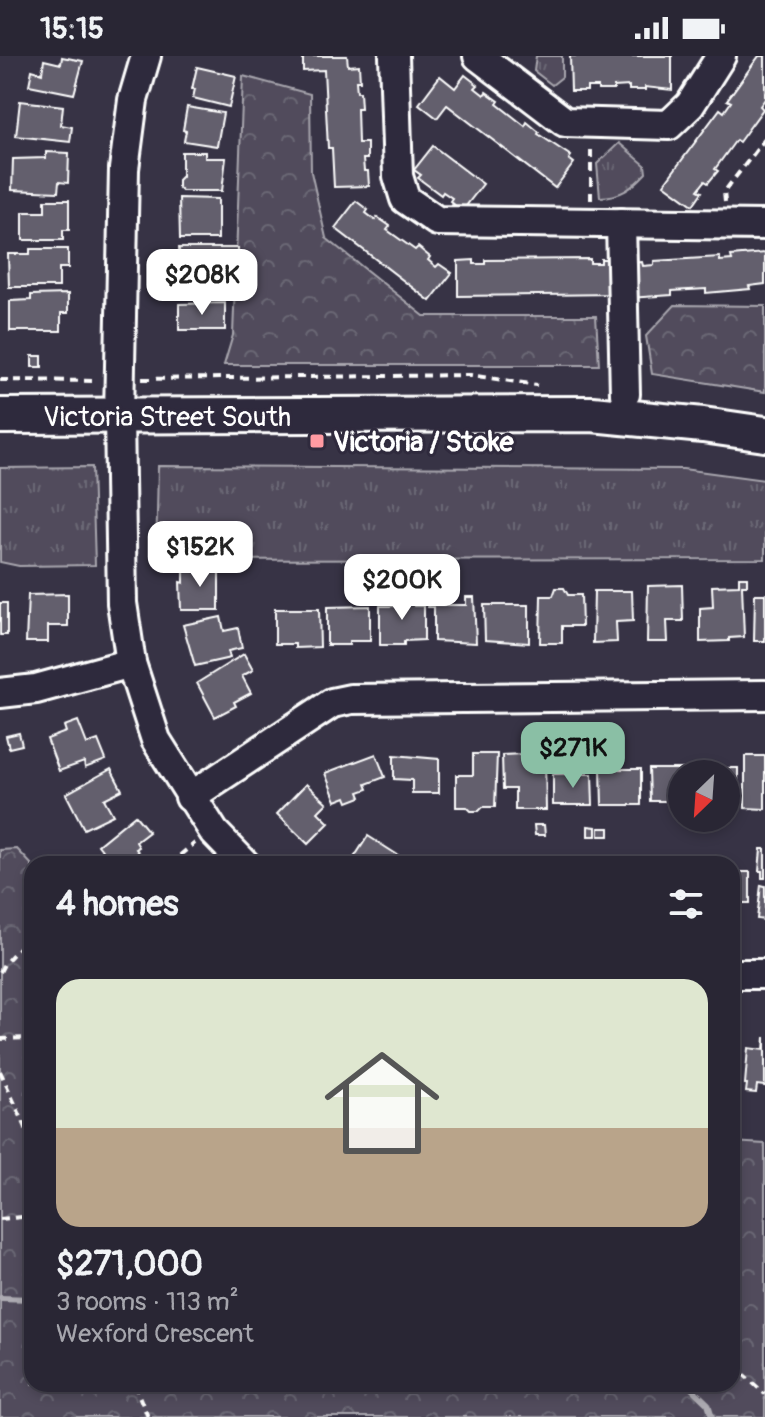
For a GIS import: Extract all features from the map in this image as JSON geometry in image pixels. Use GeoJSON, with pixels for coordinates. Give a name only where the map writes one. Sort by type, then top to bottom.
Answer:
{"type":"FeatureCollection","features":[{"type":"Feature","properties":{"kind":"main road","name":"Victoria Street South"},"geometry":{"type":"LineString","coordinates":[[0,416],[592,414],[765,434]]}},
{"type":"Feature","properties":{"kind":"street"},"geometry":{"type":"LineString","coordinates":[[146,56],[133,100],[124,169],[119,415],[122,603],[131,663],[156,740],[214,832],[237,856]]}},
{"type":"Feature","properties":{"kind":"street"},"geometry":{"type":"LineString","coordinates":[[394,56],[398,176],[405,199],[437,221],[765,225]]}},
{"type":"Feature","properties":{"kind":"street"},"geometry":{"type":"LineString","coordinates":[[478,56],[565,122],[669,125],[690,105],[721,56]]}},
{"type":"Feature","properties":{"kind":"street"},"geometry":{"type":"LineString","coordinates":[[621,223],[625,394]]}},
{"type":"Feature","properties":{"kind":"street"},"geometry":{"type":"LineString","coordinates":[[0,693],[36,689],[131,663]]}},
{"type":"Feature","properties":{"kind":"street"},"geometry":{"type":"LineString","coordinates":[[190,797],[332,703],[351,699],[765,695]]}},
{"type":"Feature","properties":{"kind":"street"},"geometry":{"type":"LineString","coordinates":[[740,974],[765,974]]}},
{"type":"Feature","properties":{"kind":"path"},"geometry":{"type":"LineString","coordinates":[[591,223],[591,138],[596,123]]}},
{"type":"Feature","properties":{"kind":"path"},"geometry":{"type":"LineString","coordinates":[[727,224],[724,192],[765,139]]}},
{"type":"Feature","properties":{"kind":"path"},"geometry":{"type":"LineString","coordinates":[[145,379],[470,375],[543,386]]}},
{"type":"Feature","properties":{"kind":"path"},"geometry":{"type":"LineString","coordinates":[[0,380],[101,380]]}},
{"type":"Feature","properties":{"kind":"path"},"geometry":{"type":"LineString","coordinates":[[179,856],[200,838]]}},
{"type":"Feature","properties":{"kind":"path"},"geometry":{"type":"LineString","coordinates":[[0,972],[24,942]]}},
{"type":"Feature","properties":{"kind":"path"},"geometry":{"type":"LineString","coordinates":[[0,1039],[24,1038]]}},
{"type":"Feature","properties":{"kind":"path"},"geometry":{"type":"LineString","coordinates":[[0,1071],[24,1124]]}},
{"type":"Feature","properties":{"kind":"path"},"geometry":{"type":"LineString","coordinates":[[0,1219],[24,1217]]}},
{"type":"Feature","properties":{"kind":"path"},"geometry":{"type":"LineString","coordinates":[[740,1371],[765,1394]]}},
{"type":"Feature","properties":{"kind":"path"},"geometry":{"type":"LineString","coordinates":[[137,1392],[148,1417]]}},
{"type":"Feature","properties":{"kind":"green space"},"geometry":{"type":"Polygon","coordinates":[[[536,56],[562,56],[562,77],[552,85],[534,71],[536,56]]]}},
{"type":"Feature","properties":{"kind":"green space"},"geometry":{"type":"Polygon","coordinates":[[[243,76],[310,94],[311,172],[326,238],[424,316],[596,316],[599,365],[224,365],[233,335],[243,76]]]}},
{"type":"Feature","properties":{"kind":"green space"},"geometry":{"type":"Polygon","coordinates":[[[619,143],[645,165],[646,173],[626,191],[600,197],[597,164],[619,143]]]}},
{"type":"Feature","properties":{"kind":"green space"},"geometry":{"type":"Polygon","coordinates":[[[675,305],[765,306],[765,392],[652,374],[646,336],[675,305]]]}},
{"type":"Feature","properties":{"kind":"green space"},"geometry":{"type":"Polygon","coordinates":[[[158,466],[683,469],[765,480],[765,559],[156,560],[158,466]]]}},
{"type":"Feature","properties":{"kind":"green space"},"geometry":{"type":"Polygon","coordinates":[[[92,467],[95,565],[19,566],[0,562],[0,468],[92,467]]]}},
{"type":"Feature","properties":{"kind":"green space"},"geometry":{"type":"Polygon","coordinates":[[[17,849],[24,856],[24,1392],[740,1392],[740,1142],[765,1144],[765,1417],[0,1417],[0,850],[17,849]]]}},
{"type":"Feature","properties":{"kind":"building"},"geometry":{"type":"Polygon","coordinates":[[[303,56],[347,56],[348,66],[359,65],[360,81],[356,81],[361,108],[357,108],[358,143],[367,143],[367,159],[363,159],[369,186],[334,187],[332,148],[328,148],[324,70],[303,71],[303,56]]]}},
{"type":"Feature","properties":{"kind":"building"},"geometry":{"type":"Polygon","coordinates":[[[570,56],[672,56],[672,90],[645,87],[645,90],[629,90],[629,86],[614,87],[614,90],[587,87],[587,91],[571,91],[570,56]]]}},
{"type":"Feature","properties":{"kind":"building"},"geometry":{"type":"Polygon","coordinates":[[[759,56],[765,56],[765,99],[760,106],[763,109],[739,142],[736,140],[715,169],[718,171],[698,190],[702,192],[693,205],[664,184],[720,109],[724,112],[731,102],[727,100],[759,56]]]}},
{"type":"Feature","properties":{"kind":"building"},"geometry":{"type":"Polygon","coordinates":[[[62,57],[83,61],[74,94],[29,85],[32,70],[42,73],[44,60],[61,64],[62,57]]]}},
{"type":"Feature","properties":{"kind":"building"},"geometry":{"type":"Polygon","coordinates":[[[197,67],[236,76],[229,107],[193,98],[197,67]]]}},
{"type":"Feature","properties":{"kind":"building"},"geometry":{"type":"Polygon","coordinates":[[[465,75],[478,85],[475,88],[484,95],[486,92],[499,101],[497,104],[525,126],[527,122],[538,134],[571,156],[569,159],[574,163],[555,188],[447,105],[437,118],[419,104],[440,76],[455,88],[465,75]]]}},
{"type":"Feature","properties":{"kind":"building"},"geometry":{"type":"Polygon","coordinates":[[[20,101],[63,106],[61,125],[72,127],[70,142],[16,136],[20,101]]]}},
{"type":"Feature","properties":{"kind":"building"},"geometry":{"type":"Polygon","coordinates":[[[187,107],[223,113],[217,146],[184,141],[187,107]]]}},
{"type":"Feature","properties":{"kind":"building"},"geometry":{"type":"Polygon","coordinates":[[[433,146],[483,184],[462,211],[450,201],[452,198],[443,192],[441,195],[418,178],[421,175],[414,170],[433,146]]]}},
{"type":"Feature","properties":{"kind":"building"},"geometry":{"type":"Polygon","coordinates":[[[46,152],[69,153],[68,183],[59,182],[58,192],[12,190],[13,159],[46,158],[46,152]]]}},
{"type":"Feature","properties":{"kind":"building"},"geometry":{"type":"Polygon","coordinates":[[[182,152],[205,152],[205,158],[226,158],[222,191],[182,191],[178,180],[182,176],[182,152]]]}},
{"type":"Feature","properties":{"kind":"building"},"geometry":{"type":"Polygon","coordinates":[[[179,198],[218,199],[218,239],[180,239],[179,198]]]}},
{"type":"Feature","properties":{"kind":"building"},"geometry":{"type":"Polygon","coordinates":[[[45,200],[69,200],[69,230],[63,230],[63,240],[23,240],[23,212],[45,212],[45,200]]]}},
{"type":"Feature","properties":{"kind":"building"},"geometry":{"type":"Polygon","coordinates":[[[356,201],[375,220],[377,217],[390,226],[387,230],[415,250],[418,247],[436,267],[439,264],[452,273],[430,301],[335,228],[356,201]]]}},
{"type":"Feature","properties":{"kind":"building"},"geometry":{"type":"Polygon","coordinates":[[[179,248],[238,248],[238,265],[218,265],[218,287],[180,286],[179,248]]]}},
{"type":"Feature","properties":{"kind":"building"},"geometry":{"type":"Polygon","coordinates":[[[30,249],[68,249],[68,268],[59,268],[59,287],[9,287],[8,254],[30,254],[30,249]]]}},
{"type":"Feature","properties":{"kind":"building"},"geometry":{"type":"Polygon","coordinates":[[[765,253],[765,284],[749,286],[750,289],[706,293],[706,289],[672,291],[672,295],[629,298],[627,263],[642,262],[643,266],[654,265],[654,261],[720,257],[720,261],[732,260],[731,256],[765,253]]]}},
{"type":"Feature","properties":{"kind":"building"},"geometry":{"type":"Polygon","coordinates":[[[590,259],[590,263],[601,263],[601,259],[616,259],[617,294],[458,296],[458,261],[474,260],[474,264],[485,264],[485,260],[590,259]]]}},
{"type":"Feature","properties":{"kind":"building"},"geometry":{"type":"Polygon","coordinates":[[[68,294],[68,313],[61,313],[61,331],[10,331],[10,301],[31,300],[31,295],[68,294]]]}},
{"type":"Feature","properties":{"kind":"building"},"geometry":{"type":"Polygon","coordinates":[[[225,303],[225,330],[179,330],[179,304],[225,303]]]}},
{"type":"Feature","properties":{"kind":"building"},"geometry":{"type":"Polygon","coordinates":[[[32,356],[42,356],[42,367],[32,367],[32,356]]]}},
{"type":"Feature","properties":{"kind":"building"},"geometry":{"type":"Polygon","coordinates":[[[413,561],[426,561],[426,570],[413,570],[413,561]]]}},
{"type":"Feature","properties":{"kind":"building"},"geometry":{"type":"Polygon","coordinates":[[[184,567],[219,567],[219,610],[181,610],[180,582],[184,583],[184,567]]]}},
{"type":"Feature","properties":{"kind":"building"},"geometry":{"type":"Polygon","coordinates":[[[739,577],[747,577],[747,585],[742,585],[744,637],[700,642],[700,608],[713,607],[712,586],[739,585],[739,577]]]}},
{"type":"Feature","properties":{"kind":"building"},"geometry":{"type":"Polygon","coordinates":[[[682,585],[683,621],[667,621],[668,642],[647,642],[648,586],[682,585]]]}},
{"type":"Feature","properties":{"kind":"building"},"geometry":{"type":"Polygon","coordinates":[[[556,588],[564,588],[568,595],[581,595],[582,626],[562,626],[562,643],[540,643],[541,596],[553,596],[556,588]]]}},
{"type":"Feature","properties":{"kind":"building"},"geometry":{"type":"Polygon","coordinates":[[[594,591],[632,591],[633,621],[616,622],[617,642],[593,643],[594,591]]]}},
{"type":"Feature","properties":{"kind":"building"},"geometry":{"type":"Polygon","coordinates":[[[435,593],[435,605],[466,605],[466,597],[474,597],[476,643],[434,641],[434,607],[428,607],[427,594],[435,593]]]}},
{"type":"Feature","properties":{"kind":"building"},"geometry":{"type":"Polygon","coordinates":[[[68,594],[68,626],[48,626],[48,642],[26,642],[28,595],[68,594]]]}},
{"type":"Feature","properties":{"kind":"building"},"geometry":{"type":"Polygon","coordinates":[[[755,594],[765,594],[765,641],[754,641],[755,594]]]}},
{"type":"Feature","properties":{"kind":"building"},"geometry":{"type":"Polygon","coordinates":[[[398,595],[414,595],[414,606],[424,606],[424,640],[404,641],[404,645],[380,645],[380,606],[398,606],[398,595]]]}},
{"type":"Feature","properties":{"kind":"building"},"geometry":{"type":"Polygon","coordinates":[[[0,603],[7,603],[7,635],[0,635],[0,603]]]}},
{"type":"Feature","properties":{"kind":"building"},"geometry":{"type":"Polygon","coordinates":[[[484,605],[529,605],[529,643],[485,640],[484,605]]]}},
{"type":"Feature","properties":{"kind":"building"},"geometry":{"type":"Polygon","coordinates":[[[370,606],[370,641],[327,645],[327,607],[370,606]]]}},
{"type":"Feature","properties":{"kind":"building"},"geometry":{"type":"Polygon","coordinates":[[[275,609],[319,609],[320,647],[295,648],[295,644],[275,644],[275,609]]]}},
{"type":"Feature","properties":{"kind":"building"},"geometry":{"type":"Polygon","coordinates":[[[221,617],[224,631],[238,628],[242,648],[228,651],[230,658],[195,666],[183,625],[221,617]]]}},
{"type":"Feature","properties":{"kind":"building"},"geometry":{"type":"Polygon","coordinates":[[[244,654],[253,670],[242,676],[251,693],[234,702],[236,706],[215,717],[197,683],[244,654]]]}},
{"type":"Feature","properties":{"kind":"building"},"geometry":{"type":"Polygon","coordinates":[[[78,721],[87,744],[98,740],[106,760],[85,768],[84,762],[59,771],[47,739],[66,732],[64,726],[78,721]]]}},
{"type":"Feature","properties":{"kind":"building"},"geometry":{"type":"Polygon","coordinates":[[[19,733],[22,745],[9,748],[6,736],[19,733]]]}},
{"type":"Feature","properties":{"kind":"building"},"geometry":{"type":"Polygon","coordinates":[[[376,754],[385,777],[366,784],[368,789],[359,792],[361,797],[348,802],[346,797],[336,801],[325,773],[376,754]]]}},
{"type":"Feature","properties":{"kind":"building"},"geometry":{"type":"Polygon","coordinates":[[[473,754],[497,754],[495,807],[471,811],[467,807],[456,807],[456,775],[473,775],[473,754]]]}},
{"type":"Feature","properties":{"kind":"building"},"geometry":{"type":"Polygon","coordinates":[[[524,754],[524,758],[545,758],[546,810],[515,810],[515,789],[503,789],[502,755],[524,754]]]}},
{"type":"Feature","properties":{"kind":"building"},"geometry":{"type":"Polygon","coordinates":[[[394,755],[439,759],[439,793],[412,793],[412,780],[394,779],[394,755]]]}},
{"type":"Feature","properties":{"kind":"building"},"geometry":{"type":"Polygon","coordinates":[[[745,756],[765,756],[765,809],[745,808],[745,756]]]}},
{"type":"Feature","properties":{"kind":"building"},"geometry":{"type":"Polygon","coordinates":[[[111,769],[122,790],[104,799],[113,815],[84,829],[66,794],[111,769]]]}},
{"type":"Feature","properties":{"kind":"building"},"geometry":{"type":"Polygon","coordinates":[[[601,769],[641,769],[641,805],[602,805],[601,769]]]}},
{"type":"Feature","properties":{"kind":"building"},"geometry":{"type":"Polygon","coordinates":[[[649,769],[668,769],[668,801],[650,801],[649,769]]]}},
{"type":"Feature","properties":{"kind":"building"},"geometry":{"type":"Polygon","coordinates":[[[553,774],[592,774],[593,805],[553,805],[553,774]]]}},
{"type":"Feature","properties":{"kind":"building"},"geometry":{"type":"Polygon","coordinates":[[[306,784],[327,803],[318,812],[329,823],[308,844],[277,814],[306,784]]]}},
{"type":"Feature","properties":{"kind":"building"},"geometry":{"type":"Polygon","coordinates":[[[135,815],[149,832],[136,842],[139,847],[136,849],[142,856],[107,856],[98,845],[135,815]]]}},
{"type":"Feature","properties":{"kind":"building"},"geometry":{"type":"Polygon","coordinates":[[[534,825],[544,825],[545,835],[535,835],[534,825]]]}},
{"type":"Feature","properties":{"kind":"building"},"geometry":{"type":"Polygon","coordinates":[[[588,826],[596,827],[596,836],[588,836],[588,826]]]}},
{"type":"Feature","properties":{"kind":"building"},"geometry":{"type":"Polygon","coordinates":[[[599,828],[609,828],[609,836],[599,836],[599,828]]]}},
{"type":"Feature","properties":{"kind":"building"},"geometry":{"type":"Polygon","coordinates":[[[368,836],[399,856],[355,856],[368,836]]]}},
{"type":"Feature","properties":{"kind":"building"},"geometry":{"type":"Polygon","coordinates":[[[761,849],[765,849],[765,878],[759,871],[761,849]]]}},
{"type":"Feature","properties":{"kind":"building"},"geometry":{"type":"Polygon","coordinates":[[[740,872],[750,872],[750,903],[740,903],[740,872]]]}},
{"type":"Feature","properties":{"kind":"building"},"geometry":{"type":"Polygon","coordinates":[[[761,885],[765,886],[765,920],[757,919],[761,885]]]}},
{"type":"Feature","properties":{"kind":"building"},"geometry":{"type":"Polygon","coordinates":[[[765,1037],[765,1086],[757,1085],[756,1093],[746,1092],[748,1048],[764,1050],[765,1037]]]}},
{"type":"Feature","properties":{"kind":"waterway"},"geometry":{"type":"LineString","coordinates":[[0,1298],[24,1299]]}},
{"type":"Feature","properties":{"kind":"waterway"},"geometry":{"type":"LineString","coordinates":[[695,1392],[708,1404],[712,1417]]}},
{"type":"Feature","properties":{"kind":"place","name":"Victoria / Stoke"},"geometry":{"type":"Point","coordinates":[317,441]}}]}
